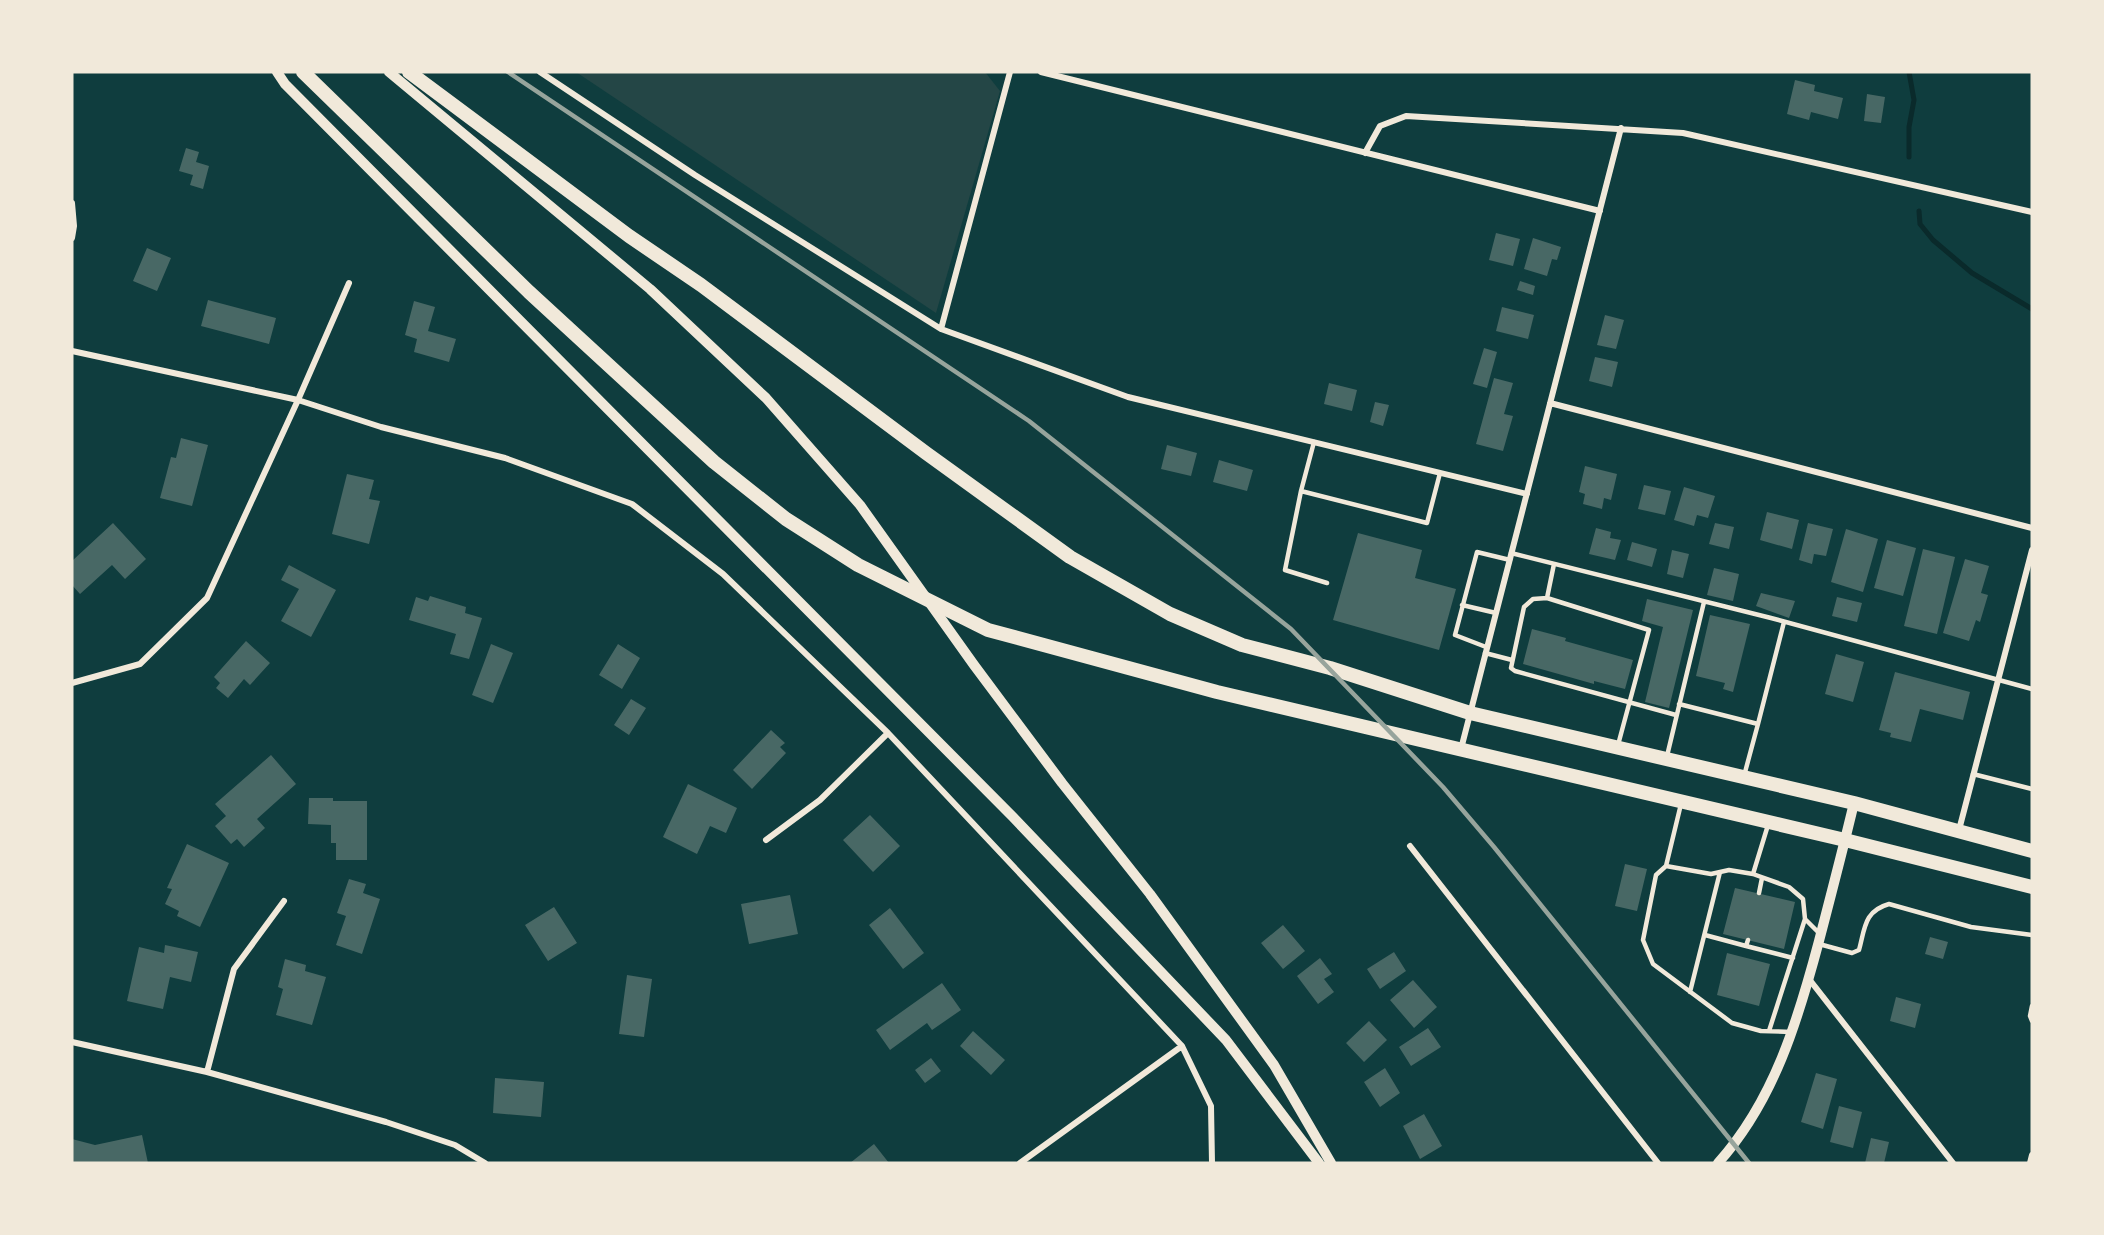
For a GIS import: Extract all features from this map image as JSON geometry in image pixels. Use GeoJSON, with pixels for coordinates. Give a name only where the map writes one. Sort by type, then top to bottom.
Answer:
{"type":"FeatureCollection","features":[{"type":"Feature","properties":{"kind":"main road"},"geometry":{"type":"LineString","coordinates":[[303,72],[521,284],[714,462],[786,519],[858,565],[988,630],[1217,692],[1845,840],[2032,887]]}},
{"type":"Feature","properties":{"kind":"main road"},"geometry":{"type":"LineString","coordinates":[[409,72],[629,236],[701,285],[1070,557],[1170,614],[1242,645],[1330,668],[1470,713],[1854,803],[2032,850]]}},
{"type":"Feature","properties":{"kind":"street"},"geometry":{"type":"LineString","coordinates":[[277,72],[285,84],[1013,818],[1185,997],[1226,1040],[1319,1163]]}},
{"type":"Feature","properties":{"kind":"street"},"geometry":{"type":"LineString","coordinates":[[389,72],[650,289],[766,398],[860,505],[974,665],[1062,783],[1150,894],[1274,1065],[1331,1163]]}},
{"type":"Feature","properties":{"kind":"street"},"geometry":{"type":"LineString","coordinates":[[540,72],[695,176],[941,329],[1128,397],[1527,494]]}},
{"type":"Feature","properties":{"kind":"street"},"geometry":{"type":"LineString","coordinates":[[941,329],[1010,72]]}},
{"type":"Feature","properties":{"kind":"street"},"geometry":{"type":"LineString","coordinates":[[1041,72],[1600,211]]}},
{"type":"Feature","properties":{"kind":"street"},"geometry":{"type":"LineString","coordinates":[[1365,153],[1380,126],[1406,116],[1683,133],[2032,212]]}},
{"type":"Feature","properties":{"kind":"street"},"geometry":{"type":"LineString","coordinates":[[1461,750],[1621,128]]}},
{"type":"Feature","properties":{"kind":"street"},"geometry":{"type":"LineString","coordinates":[[72,202],[74,225],[72,238]]}},
{"type":"Feature","properties":{"kind":"street"},"geometry":{"type":"LineString","coordinates":[[72,683],[140,664],[207,598],[349,284]]}},
{"type":"Feature","properties":{"kind":"street"},"geometry":{"type":"LineString","coordinates":[[72,351],[298,400],[381,428],[505,458],[632,504],[723,574],[888,733],[1182,1046],[1210,1106],[1212,1163]]}},
{"type":"Feature","properties":{"kind":"street"},"geometry":{"type":"LineString","coordinates":[[1550,403],[2032,528]]}},
{"type":"Feature","properties":{"kind":"street"},"geometry":{"type":"LineString","coordinates":[[1959,830],[2032,550]]}},
{"type":"Feature","properties":{"kind":"street"},"geometry":{"type":"LineString","coordinates":[[766,840],[820,800],[888,733]]}},
{"type":"Feature","properties":{"kind":"street"},"geometry":{"type":"LineString","coordinates":[[1718,1163],[1750,1122],[1784,1057],[1809,979],[1854,803]]}},
{"type":"Feature","properties":{"kind":"street"},"geometry":{"type":"LineString","coordinates":[[1410,846],[1658,1163]]}},
{"type":"Feature","properties":{"kind":"street"},"geometry":{"type":"LineString","coordinates":[[207,1072],[234,969],[284,901]]}},
{"type":"Feature","properties":{"kind":"street"},"geometry":{"type":"LineString","coordinates":[[1809,979],[1953,1163]]}},
{"type":"Feature","properties":{"kind":"street"},"geometry":{"type":"LineString","coordinates":[[72,1042],[207,1072],[386,1122],[454,1145],[485,1163]]}},
{"type":"Feature","properties":{"kind":"street"},"geometry":{"type":"LineString","coordinates":[[1020,1163],[1182,1046]]}},
{"type":"Feature","properties":{"kind":"street"},"geometry":{"type":"LineString","coordinates":[[2030,1163],[2032,1155]]}},
{"type":"Feature","properties":{"kind":"lane"},"geometry":{"type":"LineString","coordinates":[[1314,442],[1285,570],[1327,583]]}},
{"type":"Feature","properties":{"kind":"lane"},"geometry":{"type":"LineString","coordinates":[[1302,490],[1427,523],[1440,473]]}},
{"type":"Feature","properties":{"kind":"lane"},"geometry":{"type":"LineString","coordinates":[[1512,660],[1455,635],[1477,552],[1554,564],[1784,622],[2032,689]]}},
{"type":"Feature","properties":{"kind":"lane"},"geometry":{"type":"LineString","coordinates":[[1547,598],[1554,564]]}},
{"type":"Feature","properties":{"kind":"lane"},"geometry":{"type":"LineString","coordinates":[[1617,747],[1629,703],[1649,630],[1547,598],[1533,599],[1524,607],[1511,668],[1515,671],[1629,703],[1676,715]]}},
{"type":"Feature","properties":{"kind":"lane"},"geometry":{"type":"LineString","coordinates":[[1666,759],[1704,602]]}},
{"type":"Feature","properties":{"kind":"lane"},"geometry":{"type":"LineString","coordinates":[[1462,605],[1496,613]]}},
{"type":"Feature","properties":{"kind":"lane"},"geometry":{"type":"LineString","coordinates":[[1744,777],[1784,622]]}},
{"type":"Feature","properties":{"kind":"lane"},"geometry":{"type":"LineString","coordinates":[[1679,704],[1758,724]]}},
{"type":"Feature","properties":{"kind":"lane"},"geometry":{"type":"LineString","coordinates":[[1973,774],[2032,789]]}},
{"type":"Feature","properties":{"kind":"lane"},"geometry":{"type":"LineString","coordinates":[[1682,802],[1666,866],[1656,875],[1642,940],[1653,964],[1732,1023],[1769,1031],[1792,1032]]}},
{"type":"Feature","properties":{"kind":"lane"},"geometry":{"type":"LineString","coordinates":[[1753,874],[1769,823]]}},
{"type":"Feature","properties":{"kind":"lane"},"geometry":{"type":"LineString","coordinates":[[1666,866],[1712,874],[1729,870],[1753,874],[1790,887],[1803,899],[1805,919],[1769,1031]]}},
{"type":"Feature","properties":{"kind":"lane"},"geometry":{"type":"LineString","coordinates":[[1690,992],[1720,872]]}},
{"type":"Feature","properties":{"kind":"lane"},"geometry":{"type":"LineString","coordinates":[[1759,893],[1762,878]]}},
{"type":"Feature","properties":{"kind":"lane"},"geometry":{"type":"LineString","coordinates":[[1805,919],[1819,939],[1852,953],[1859,950],[1869,916],[1878,907],[1889,904],[1971,927],[2032,935]]}},
{"type":"Feature","properties":{"kind":"lane"},"geometry":{"type":"LineString","coordinates":[[1704,935],[1792,958]]}},
{"type":"Feature","properties":{"kind":"lane"},"geometry":{"type":"LineString","coordinates":[[1746,946],[1748,940]]}},
{"type":"Feature","properties":{"kind":"lane"},"geometry":{"type":"LineString","coordinates":[[2032,1006],[2030,1016],[2032,1021]]}},
{"type":"Feature","properties":{"kind":"shaded area"},"geometry":{"type":"Polygon","coordinates":[[[576,72],[985,72],[1000,91],[936,313],[576,72]]]}},
{"type":"Feature","properties":{"kind":"building"},"geometry":{"type":"Polygon","coordinates":[[[1795,80],[1815,85],[1814,91],[1843,98],[1838,119],[1811,112],[1809,120],[1787,114],[1795,80]]]}},
{"type":"Feature","properties":{"kind":"building"},"geometry":{"type":"Polygon","coordinates":[[[1867,94],[1885,97],[1881,123],[1864,121],[1867,94]]]}},
{"type":"Feature","properties":{"kind":"building"},"geometry":{"type":"Polygon","coordinates":[[[186,148],[199,152],[196,162],[209,166],[203,189],[190,185],[193,175],[179,171],[186,148]]]}},
{"type":"Feature","properties":{"kind":"building"},"geometry":{"type":"Polygon","coordinates":[[[1496,233],[1520,239],[1513,266],[1489,260],[1496,233]]]}},
{"type":"Feature","properties":{"kind":"building"},"geometry":{"type":"Polygon","coordinates":[[[1533,238],[1561,247],[1557,260],[1552,259],[1547,276],[1524,269],[1533,238]]]}},
{"type":"Feature","properties":{"kind":"building"},"geometry":{"type":"Polygon","coordinates":[[[147,248],[171,258],[157,291],[133,281],[147,248]]]}},
{"type":"Feature","properties":{"kind":"building"},"geometry":{"type":"Polygon","coordinates":[[[1520,281],[1535,286],[1533,295],[1517,290],[1520,281]]]}},
{"type":"Feature","properties":{"kind":"building"},"geometry":{"type":"Polygon","coordinates":[[[208,300],[276,318],[269,344],[201,326],[208,300]]]}},
{"type":"Feature","properties":{"kind":"building"},"geometry":{"type":"Polygon","coordinates":[[[414,301],[435,307],[428,331],[456,339],[449,362],[414,352],[417,339],[405,335],[414,301]]]}},
{"type":"Feature","properties":{"kind":"building"},"geometry":{"type":"Polygon","coordinates":[[[1502,307],[1534,315],[1528,339],[1496,331],[1502,307]]]}},
{"type":"Feature","properties":{"kind":"building"},"geometry":{"type":"Polygon","coordinates":[[[1605,315],[1624,320],[1616,349],[1597,345],[1605,315]]]}},
{"type":"Feature","properties":{"kind":"building"},"geometry":{"type":"Polygon","coordinates":[[[1484,348],[1497,352],[1487,388],[1473,384],[1484,348]]]}},
{"type":"Feature","properties":{"kind":"building"},"geometry":{"type":"Polygon","coordinates":[[[1595,357],[1618,362],[1612,387],[1589,381],[1595,357]]]}},
{"type":"Feature","properties":{"kind":"building"},"geometry":{"type":"Polygon","coordinates":[[[1494,378],[1513,383],[1504,414],[1513,416],[1503,451],[1476,444],[1494,378]]]}},
{"type":"Feature","properties":{"kind":"building"},"geometry":{"type":"Polygon","coordinates":[[[1329,383],[1357,390],[1352,411],[1324,404],[1329,383]]]}},
{"type":"Feature","properties":{"kind":"building"},"geometry":{"type":"Polygon","coordinates":[[[1375,402],[1389,405],[1383,426],[1370,422],[1375,402]]]}},
{"type":"Feature","properties":{"kind":"building"},"geometry":{"type":"Polygon","coordinates":[[[181,438],[208,445],[192,506],[160,498],[171,457],[176,458],[181,438]]]}},
{"type":"Feature","properties":{"kind":"building"},"geometry":{"type":"Polygon","coordinates":[[[1167,445],[1197,453],[1191,476],[1161,469],[1167,445]]]}},
{"type":"Feature","properties":{"kind":"building"},"geometry":{"type":"Polygon","coordinates":[[[1219,460],[1253,470],[1247,491],[1213,482],[1219,460]]]}},
{"type":"Feature","properties":{"kind":"building"},"geometry":{"type":"Polygon","coordinates":[[[1585,466],[1617,474],[1611,500],[1604,498],[1602,509],[1583,504],[1585,494],[1579,492],[1585,466]]]}},
{"type":"Feature","properties":{"kind":"building"},"geometry":{"type":"Polygon","coordinates":[[[347,474],[374,480],[369,499],[380,501],[369,544],[332,534],[347,474]]]}},
{"type":"Feature","properties":{"kind":"building"},"geometry":{"type":"Polygon","coordinates":[[[1644,485],[1671,491],[1665,515],[1638,509],[1644,485]]]}},
{"type":"Feature","properties":{"kind":"building"},"geometry":{"type":"Polygon","coordinates":[[[1684,487],[1715,496],[1708,518],[1697,515],[1694,526],[1674,520],[1684,487]]]}},
{"type":"Feature","properties":{"kind":"building"},"geometry":{"type":"Polygon","coordinates":[[[1767,512],[1799,520],[1792,549],[1760,540],[1767,512]]]}},
{"type":"Feature","properties":{"kind":"building"},"geometry":{"type":"Polygon","coordinates":[[[113,523],[146,559],[125,579],[112,565],[80,594],[72,585],[72,561],[113,523]]]}},
{"type":"Feature","properties":{"kind":"building"},"geometry":{"type":"Polygon","coordinates":[[[1715,523],[1734,527],[1729,549],[1709,544],[1715,523]]]}},
{"type":"Feature","properties":{"kind":"building"},"geometry":{"type":"Polygon","coordinates":[[[1808,523],[1833,529],[1826,556],[1814,554],[1812,564],[1799,560],[1808,523]]]}},
{"type":"Feature","properties":{"kind":"building"},"geometry":{"type":"Polygon","coordinates":[[[1596,528],[1611,532],[1610,538],[1621,540],[1615,560],[1589,554],[1596,528]]]}},
{"type":"Feature","properties":{"kind":"building"},"geometry":{"type":"Polygon","coordinates":[[[1846,529],[1878,539],[1863,592],[1831,582],[1846,529]]]}},
{"type":"Feature","properties":{"kind":"building"},"geometry":{"type":"Polygon","coordinates":[[[1358,533],[1422,550],[1415,578],[1456,589],[1439,650],[1333,620],[1358,533]]]}},
{"type":"Feature","properties":{"kind":"building"},"geometry":{"type":"Polygon","coordinates":[[[1887,540],[1916,548],[1903,596],[1874,588],[1887,540]]]}},
{"type":"Feature","properties":{"kind":"building"},"geometry":{"type":"Polygon","coordinates":[[[1632,542],[1657,549],[1652,567],[1627,560],[1632,542]]]}},
{"type":"Feature","properties":{"kind":"building"},"geometry":{"type":"Polygon","coordinates":[[[1923,549],[1955,557],[1937,634],[1904,626],[1923,549]]]}},
{"type":"Feature","properties":{"kind":"building"},"geometry":{"type":"Polygon","coordinates":[[[1672,550],[1689,554],[1683,578],[1667,574],[1672,550]]]}},
{"type":"Feature","properties":{"kind":"building"},"geometry":{"type":"Polygon","coordinates":[[[1965,559],[1989,566],[1981,593],[1988,595],[1980,622],[1976,620],[1969,641],[1943,633],[1965,559]]]}},
{"type":"Feature","properties":{"kind":"building"},"geometry":{"type":"Polygon","coordinates":[[[289,565],[336,590],[311,637],[281,621],[299,589],[281,580],[289,565]]]}},
{"type":"Feature","properties":{"kind":"building"},"geometry":{"type":"Polygon","coordinates":[[[1714,568],[1739,574],[1733,601],[1707,595],[1714,568]]]}},
{"type":"Feature","properties":{"kind":"building"},"geometry":{"type":"Polygon","coordinates":[[[1761,593],[1795,601],[1789,618],[1756,606],[1761,593]]]}},
{"type":"Feature","properties":{"kind":"building"},"geometry":{"type":"Polygon","coordinates":[[[430,596],[466,607],[465,613],[482,618],[469,659],[450,654],[456,634],[409,620],[416,597],[428,601],[430,596]]]}},
{"type":"Feature","properties":{"kind":"building"},"geometry":{"type":"Polygon","coordinates":[[[1837,597],[1862,603],[1857,622],[1832,616],[1837,597]]]}},
{"type":"Feature","properties":{"kind":"building"},"geometry":{"type":"Polygon","coordinates":[[[1647,599],[1693,610],[1669,708],[1645,702],[1663,627],[1642,621],[1647,599]]]}},
{"type":"Feature","properties":{"kind":"building"},"geometry":{"type":"Polygon","coordinates":[[[1710,615],[1750,624],[1733,692],[1723,689],[1725,683],[1696,676],[1710,615]]]}},
{"type":"Feature","properties":{"kind":"building"},"geometry":{"type":"Polygon","coordinates":[[[1532,629],[1633,660],[1625,689],[1594,681],[1594,684],[1523,664],[1532,629]]]}},
{"type":"Feature","properties":{"kind":"building"},"geometry":{"type":"Polygon","coordinates":[[[246,641],[270,663],[250,685],[244,679],[228,698],[216,688],[220,683],[214,677],[246,641]]]}},
{"type":"Feature","properties":{"kind":"building"},"geometry":{"type":"Polygon","coordinates":[[[491,644],[513,653],[493,703],[472,695],[491,644]]]}},
{"type":"Feature","properties":{"kind":"building"},"geometry":{"type":"Polygon","coordinates":[[[618,644],[640,658],[622,689],[599,675],[618,644]]]}},
{"type":"Feature","properties":{"kind":"building"},"geometry":{"type":"Polygon","coordinates":[[[1836,654],[1864,662],[1853,702],[1825,694],[1836,654]]]}},
{"type":"Feature","properties":{"kind":"building"},"geometry":{"type":"Polygon","coordinates":[[[1895,672],[1970,692],[1963,720],[1920,709],[1911,742],[1890,737],[1891,733],[1879,730],[1895,672]]]}},
{"type":"Feature","properties":{"kind":"building"},"geometry":{"type":"Polygon","coordinates":[[[631,699],[646,708],[629,735],[614,725],[631,699]]]}},
{"type":"Feature","properties":{"kind":"building"},"geometry":{"type":"Polygon","coordinates":[[[771,730],[785,743],[780,747],[786,753],[752,789],[733,770],[771,730]]]}},
{"type":"Feature","properties":{"kind":"building"},"geometry":{"type":"Polygon","coordinates":[[[271,755],[296,784],[257,819],[265,828],[244,847],[237,839],[231,844],[215,826],[226,816],[215,804],[271,755]]]}},
{"type":"Feature","properties":{"kind":"building"},"geometry":{"type":"Polygon","coordinates":[[[688,784],[737,808],[726,833],[710,826],[697,854],[663,837],[688,784]]]}},
{"type":"Feature","properties":{"kind":"building"},"geometry":{"type":"Polygon","coordinates":[[[309,798],[367,801],[367,860],[336,860],[336,843],[331,843],[331,825],[308,824],[309,798]]]}},
{"type":"Feature","properties":{"kind":"building"},"geometry":{"type":"Polygon","coordinates":[[[870,815],[900,846],[873,872],[843,840],[870,815]]]}},
{"type":"Feature","properties":{"kind":"building"},"geometry":{"type":"Polygon","coordinates":[[[187,844],[229,863],[200,927],[177,916],[179,911],[165,904],[172,889],[167,888],[187,844]]]}},
{"type":"Feature","properties":{"kind":"building"},"geometry":{"type":"Polygon","coordinates":[[[1625,864],[1647,869],[1637,911],[1615,906],[1625,864]]]}},
{"type":"Feature","properties":{"kind":"building"},"geometry":{"type":"Polygon","coordinates":[[[349,879],[366,884],[363,893],[380,899],[362,954],[336,945],[346,916],[337,913],[349,879]]]}},
{"type":"Feature","properties":{"kind":"building"},"geometry":{"type":"Polygon","coordinates":[[[1735,888],[1795,902],[1784,949],[1723,934],[1735,888]]]}},
{"type":"Feature","properties":{"kind":"building"},"geometry":{"type":"Polygon","coordinates":[[[790,895],[798,934],[749,944],[741,904],[790,895]]]}},
{"type":"Feature","properties":{"kind":"building"},"geometry":{"type":"Polygon","coordinates":[[[554,907],[577,943],[548,961],[525,925],[554,907]]]}},
{"type":"Feature","properties":{"kind":"building"},"geometry":{"type":"Polygon","coordinates":[[[890,908],[924,953],[903,969],[869,925],[890,908]]]}},
{"type":"Feature","properties":{"kind":"building"},"geometry":{"type":"Polygon","coordinates":[[[1283,925],[1305,951],[1283,969],[1261,943],[1283,925]]]}},
{"type":"Feature","properties":{"kind":"building"},"geometry":{"type":"Polygon","coordinates":[[[1930,937],[1948,942],[1943,959],[1925,954],[1930,937]]]}},
{"type":"Feature","properties":{"kind":"building"},"geometry":{"type":"Polygon","coordinates":[[[165,945],[198,952],[191,982],[170,977],[163,1009],[127,1001],[139,947],[164,953],[165,945]]]}},
{"type":"Feature","properties":{"kind":"building"},"geometry":{"type":"Polygon","coordinates":[[[1394,952],[1406,971],[1380,989],[1367,969],[1394,952]]]}},
{"type":"Feature","properties":{"kind":"building"},"geometry":{"type":"Polygon","coordinates":[[[1727,953],[1770,964],[1759,1006],[1717,995],[1727,953]]]}},
{"type":"Feature","properties":{"kind":"building"},"geometry":{"type":"Polygon","coordinates":[[[1320,958],[1332,974],[1324,979],[1334,992],[1318,1004],[1297,976],[1320,958]]]}},
{"type":"Feature","properties":{"kind":"building"},"geometry":{"type":"Polygon","coordinates":[[[285,959],[306,965],[305,971],[326,977],[312,1025],[276,1015],[283,989],[278,987],[285,959]]]}},
{"type":"Feature","properties":{"kind":"building"},"geometry":{"type":"Polygon","coordinates":[[[627,975],[652,979],[644,1037],[619,1034],[627,975]]]}},
{"type":"Feature","properties":{"kind":"building"},"geometry":{"type":"Polygon","coordinates":[[[1413,980],[1437,1007],[1414,1028],[1390,1000],[1413,980]]]}},
{"type":"Feature","properties":{"kind":"building"},"geometry":{"type":"Polygon","coordinates":[[[942,983],[961,1010],[932,1030],[927,1023],[890,1050],[876,1030],[942,983]]]}},
{"type":"Feature","properties":{"kind":"building"},"geometry":{"type":"Polygon","coordinates":[[[1896,997],[1921,1004],[1915,1028],[1890,1021],[1896,997]]]}},
{"type":"Feature","properties":{"kind":"building"},"geometry":{"type":"Polygon","coordinates":[[[1369,1021],[1387,1040],[1364,1062],[1346,1043],[1369,1021]]]}},
{"type":"Feature","properties":{"kind":"building"},"geometry":{"type":"Polygon","coordinates":[[[1428,1028],[1441,1047],[1411,1066],[1399,1047],[1428,1028]]]}},
{"type":"Feature","properties":{"kind":"building"},"geometry":{"type":"Polygon","coordinates":[[[973,1031],[1005,1060],[991,1075],[960,1046],[973,1031]]]}},
{"type":"Feature","properties":{"kind":"building"},"geometry":{"type":"Polygon","coordinates":[[[931,1058],[941,1071],[925,1083],[915,1070],[931,1058]]]}},
{"type":"Feature","properties":{"kind":"building"},"geometry":{"type":"Polygon","coordinates":[[[1385,1068],[1400,1093],[1380,1107],[1364,1082],[1385,1068]]]}},
{"type":"Feature","properties":{"kind":"building"},"geometry":{"type":"Polygon","coordinates":[[[1816,1073],[1837,1079],[1823,1129],[1801,1122],[1816,1073]]]}},
{"type":"Feature","properties":{"kind":"building"},"geometry":{"type":"Polygon","coordinates":[[[495,1078],[544,1082],[541,1117],[493,1113],[495,1078]]]}},
{"type":"Feature","properties":{"kind":"building"},"geometry":{"type":"Polygon","coordinates":[[[1839,1106],[1862,1112],[1853,1148],[1830,1142],[1839,1106]]]}},
{"type":"Feature","properties":{"kind":"building"},"geometry":{"type":"Polygon","coordinates":[[[1424,1114],[1442,1146],[1420,1159],[1403,1126],[1424,1114]]]}},
{"type":"Feature","properties":{"kind":"building"},"geometry":{"type":"Polygon","coordinates":[[[142,1135],[148,1163],[72,1163],[72,1139],[95,1145],[142,1135]]]}},
{"type":"Feature","properties":{"kind":"building"},"geometry":{"type":"Polygon","coordinates":[[[1871,1138],[1889,1142],[1884,1163],[1865,1163],[1871,1138]]]}},
{"type":"Feature","properties":{"kind":"building"},"geometry":{"type":"Polygon","coordinates":[[[874,1144],[889,1163],[850,1163],[874,1144]]]}},
{"type":"Feature","properties":{"kind":"waterway"},"geometry":{"type":"LineString","coordinates":[[1909,72],[1914,100],[1909,127],[1909,157]]}},
{"type":"Feature","properties":{"kind":"waterway"},"geometry":{"type":"LineString","coordinates":[[1919,211],[1920,224],[1933,240],[1972,273],[2032,309]]}},
{"type":"Feature","properties":{"kind":"railway"},"geometry":{"type":"LineString","coordinates":[[508,72],[1029,421],[1291,629],[1443,787],[1749,1163]]}}]}
